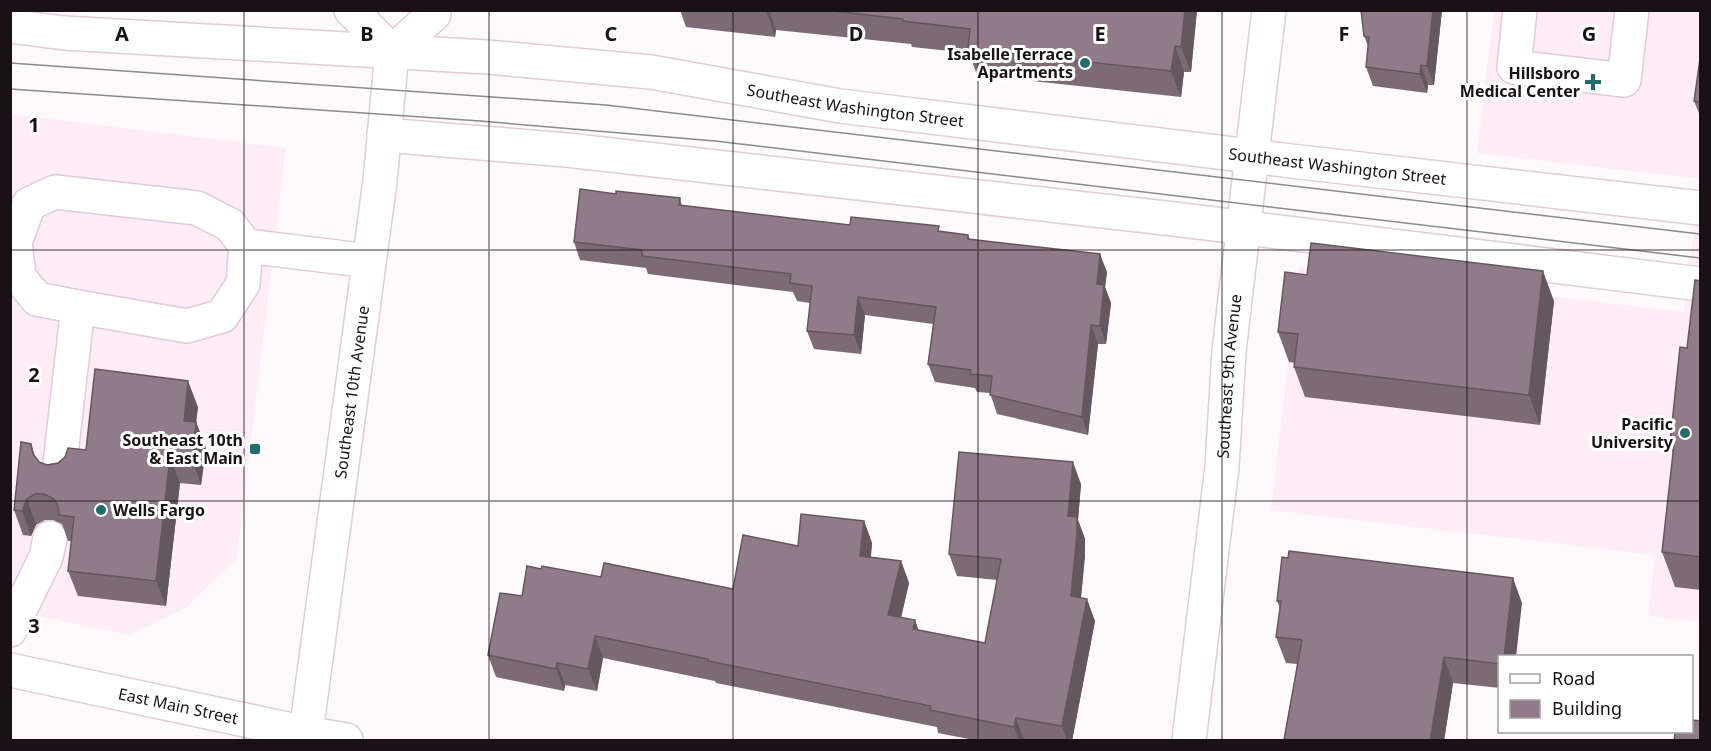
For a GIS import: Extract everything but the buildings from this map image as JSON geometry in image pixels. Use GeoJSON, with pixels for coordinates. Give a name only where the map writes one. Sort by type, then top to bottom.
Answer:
{"type":"FeatureCollection","features":[{"type":"Feature","properties":{"kind":"main road"},"geometry":{"type":"LineString","coordinates":[[351,10],[392,52],[434,14],[434,10]]}},
{"type":"Feature","properties":{"kind":"main road","name":"Southeast 9th Avenue"},"geometry":{"type":"LineString","coordinates":[[1189,741],[1222,467],[1229,351],[1269,10]]}},
{"type":"Feature","properties":{"kind":"main road"},"geometry":{"type":"LineString","coordinates":[[1520,10],[1514,67],[1624,80],[1632,10]]}},
{"type":"Feature","properties":{"kind":"main road","name":"Southeast Washington Street"},"geometry":{"type":"LineString","coordinates":[[10,26],[64,33],[487,57],[651,72],[840,106],[1701,208]]}},
{"type":"Feature","properties":{"kind":"main road","name":"Southeast 10th Avenue"},"geometry":{"type":"LineString","coordinates":[[306,737],[369,261],[392,52]]}},
{"type":"Feature","properties":{"kind":"main road"},"geometry":{"type":"LineString","coordinates":[[384,135],[567,150],[1244,228],[1701,284]]}},
{"type":"Feature","properties":{"kind":"main road"},"geometry":{"type":"LineString","coordinates":[[55,192],[197,208],[230,225],[246,246],[243,284],[222,316],[187,326],[38,298],[15,280],[15,242],[29,204],[55,192]]}},
{"type":"Feature","properties":{"kind":"main road"},"geometry":{"type":"LineString","coordinates":[[246,246],[369,261]]}},
{"type":"Feature","properties":{"kind":"main road"},"geometry":{"type":"LineString","coordinates":[[59,472],[78,307]]}},
{"type":"Feature","properties":{"kind":"main road"},"geometry":{"type":"LineString","coordinates":[[10,630],[46,557],[50,538]]}},
{"type":"Feature","properties":{"kind":"main road","name":"East Main Street"},"geometry":{"type":"LineString","coordinates":[[10,670],[306,737],[346,741]]}},
{"type":"Feature","properties":{"kind":"shaded area","name":"Hillsboro Medical Center"},"geometry":{"type":"Polygon","coordinates":[[[1494,11],[1700,11],[1700,179],[1477,153],[1494,11]]]}},
{"type":"Feature","properties":{"kind":"shaded area"},"geometry":{"type":"Polygon","coordinates":[[[11,114],[286,148],[237,558],[186,608],[129,635],[11,610],[11,114]]]}},
{"type":"Feature","properties":{"kind":"shaded area"},"geometry":{"type":"Polygon","coordinates":[[[1700,179],[1700,622],[1648,616],[1655,555],[1271,510],[1299,267],[1684,312],[1700,179]]]}},
{"type":"Feature","properties":{"kind":"tram line"},"geometry":{"type":"LineString","coordinates":[[10,63],[606,105],[1700,234]]}},
{"type":"Feature","properties":{"kind":"tram line"},"geometry":{"type":"LineString","coordinates":[[10,89],[480,121],[715,141],[1700,258]]}},
{"type":"Feature","properties":{"kind":"place","name":"Isabelle Terrace Apartments"},"geometry":{"type":"Point","coordinates":[1085,63]}},
{"type":"Feature","properties":{"kind":"place","name":"Hillsboro Medical Center"},"geometry":{"type":"Point","coordinates":[1593,82]}},
{"type":"Feature","properties":{"kind":"place","name":"Pacific University"},"geometry":{"type":"Point","coordinates":[1685,433]}},
{"type":"Feature","properties":{"kind":"place","name":"Southeast 10th & East Main"},"geometry":{"type":"Point","coordinates":[255,449]}},
{"type":"Feature","properties":{"kind":"place","name":"Wells Fargo"},"geometry":{"type":"Point","coordinates":[101,510]}}]}
